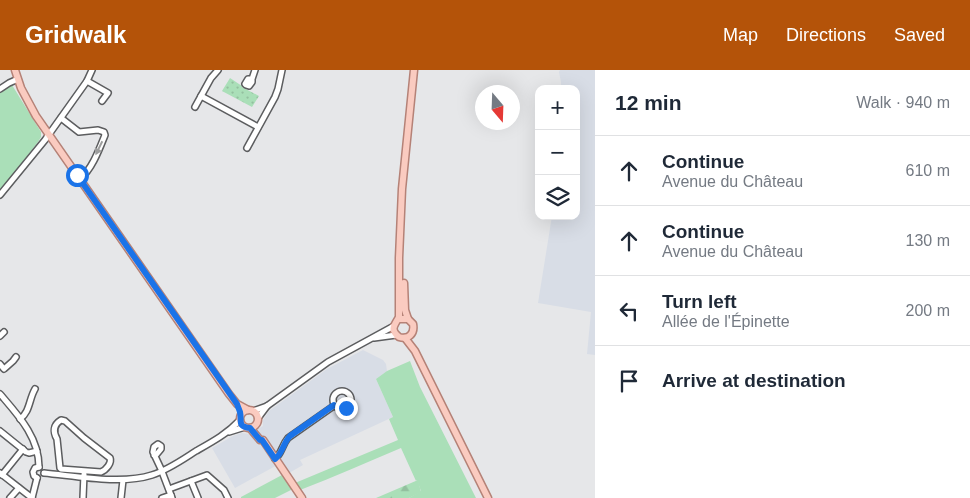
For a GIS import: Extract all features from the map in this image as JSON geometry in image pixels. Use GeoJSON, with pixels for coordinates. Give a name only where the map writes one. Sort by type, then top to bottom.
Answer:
{"type":"FeatureCollection","features":[{"type":"Feature","properties":{"kind":"main road"},"geometry":{"type":"LineString","coordinates":[[15,70],[30,106],[237,404],[241,423],[262,440],[302,498]]}},
{"type":"Feature","properties":{"kind":"main road"},"geometry":{"type":"LineString","coordinates":[[414,70],[402,189],[401,242],[405,310],[414,328],[412,335],[415,351]]}},
{"type":"Feature","properties":{"kind":"main road"},"geometry":{"type":"LineString","coordinates":[[401,242],[399,258],[399,319],[393,329],[399,337],[405,338],[412,335]]}},
{"type":"Feature","properties":{"kind":"main road"},"geometry":{"type":"LineString","coordinates":[[399,319],[408,319]]}},
{"type":"Feature","properties":{"kind":"main road"},"geometry":{"type":"LineString","coordinates":[[405,338],[415,351],[488,498]]}},
{"type":"Feature","properties":{"kind":"main road"},"geometry":{"type":"LineString","coordinates":[[237,404],[256,413],[262,440]]}},
{"type":"Feature","properties":{"kind":"main road"},"geometry":{"type":"LineString","coordinates":[[240,418],[242,413],[250,410]]}},
{"type":"Feature","properties":{"kind":"main road"},"geometry":{"type":"LineString","coordinates":[[247,428],[255,426],[257,421]]}},
{"type":"Feature","properties":{"kind":"street"},"geometry":{"type":"LineString","coordinates":[[0,195],[61,118],[87,81],[92,70]]}},
{"type":"Feature","properties":{"kind":"street"},"geometry":{"type":"LineString","coordinates":[[195,107],[218,70]]}},
{"type":"Feature","properties":{"kind":"street"},"geometry":{"type":"LineString","coordinates":[[252,79],[255,70]]}},
{"type":"Feature","properties":{"kind":"street"},"geometry":{"type":"LineString","coordinates":[[247,148],[275,97],[282,70]]}},
{"type":"Feature","properties":{"kind":"street"},"geometry":{"type":"LineString","coordinates":[[0,89],[9,82],[18,79]]}},
{"type":"Feature","properties":{"kind":"street"},"geometry":{"type":"LineString","coordinates":[[87,81],[108,93],[102,101]]}},
{"type":"Feature","properties":{"kind":"street"},"geometry":{"type":"LineString","coordinates":[[201,96],[258,127]]}},
{"type":"Feature","properties":{"kind":"street"},"geometry":{"type":"LineString","coordinates":[[61,118],[79,132],[98,130],[104,132],[105,135],[85,175],[80,179]]}},
{"type":"Feature","properties":{"kind":"street"},"geometry":{"type":"LineString","coordinates":[[257,421],[267,406],[328,362],[394,326]]}},
{"type":"Feature","properties":{"kind":"street"},"geometry":{"type":"LineString","coordinates":[[371,338],[396,335]]}},
{"type":"Feature","properties":{"kind":"street"},"geometry":{"type":"LineString","coordinates":[[0,364],[4,369],[16,357]]}},
{"type":"Feature","properties":{"kind":"street"},"geometry":{"type":"LineString","coordinates":[[20,419],[25,415],[35,389]]}},
{"type":"Feature","properties":{"kind":"street"},"geometry":{"type":"LineString","coordinates":[[0,394],[32,437],[37,451],[39,467],[42,468],[44,473]]}},
{"type":"Feature","properties":{"kind":"street"},"geometry":{"type":"LineString","coordinates":[[275,459],[280,454],[288,438],[334,405]]}},
{"type":"Feature","properties":{"kind":"street"},"geometry":{"type":"LineString","coordinates":[[250,410],[267,406]]}},
{"type":"Feature","properties":{"kind":"street"},"geometry":{"type":"LineString","coordinates":[[228,432],[240,418]]}},
{"type":"Feature","properties":{"kind":"street"},"geometry":{"type":"LineString","coordinates":[[37,478],[44,473],[84,474],[102,472],[110,463],[111,459],[65,421],[59,420],[54,428],[59,467],[61,469],[84,474],[123,480],[141,478],[162,471],[228,432],[247,428]]}},
{"type":"Feature","properties":{"kind":"street"},"geometry":{"type":"LineString","coordinates":[[0,431],[29,453],[37,451]]}},
{"type":"Feature","properties":{"kind":"street"},"geometry":{"type":"LineString","coordinates":[[23,449],[1,474],[32,498],[37,478]]}},
{"type":"Feature","properties":{"kind":"street"},"geometry":{"type":"LineString","coordinates":[[154,455],[171,494]]}},
{"type":"Feature","properties":{"kind":"street"},"geometry":{"type":"LineString","coordinates":[[37,478],[33,472],[35,468],[39,467]]}},
{"type":"Feature","properties":{"kind":"street"},"geometry":{"type":"LineString","coordinates":[[83,498],[84,474]]}},
{"type":"Feature","properties":{"kind":"street"},"geometry":{"type":"LineString","coordinates":[[162,498],[191,481],[207,475],[224,490],[228,498]]}},
{"type":"Feature","properties":{"kind":"street"},"geometry":{"type":"LineString","coordinates":[[121,498],[123,480]]}},
{"type":"Feature","properties":{"kind":"street"},"geometry":{"type":"LineString","coordinates":[[191,481],[198,498]]}},
{"type":"Feature","properties":{"kind":"street"},"geometry":{"type":"LineString","coordinates":[[10,498],[19,488]]}},
{"type":"Feature","properties":{"kind":"shaded area"},"geometry":{"type":"Polygon","coordinates":[[[560,70],[595,70],[595,355],[587,354],[591,312],[538,303],[551,220],[580,220],[580,85],[561,85],[560,70]]]}},
{"type":"Feature","properties":{"kind":"shaded area"},"geometry":{"type":"Polygon","coordinates":[[[363,350],[383,360],[386,364],[387,371],[376,379],[393,417],[300,460],[303,465],[289,473],[281,463],[235,488],[212,448],[233,436],[242,433],[249,434],[263,426],[263,420],[269,411],[327,369],[363,350]]]}},
{"type":"Feature","properties":{"kind":"green space"},"geometry":{"type":"Polygon","coordinates":[[[230,78],[259,96],[252,107],[222,91],[230,78]]]}},
{"type":"Feature","properties":{"kind":"green space"},"geometry":{"type":"Polygon","coordinates":[[[12,85],[41,132],[41,137],[0,191],[0,93],[12,85]]]}},
{"type":"Feature","properties":{"kind":"green space"},"geometry":{"type":"Polygon","coordinates":[[[410,361],[420,387],[476,498],[409,498],[421,491],[401,448],[300,490],[295,483],[398,440],[389,419],[393,417],[376,379],[387,371],[410,361]]]}},
{"type":"Feature","properties":{"kind":"green space"},"geometry":{"type":"Polygon","coordinates":[[[282,475],[293,489],[275,498],[241,498],[241,497],[282,475]]]}},
{"type":"Feature","properties":{"kind":"green space"},"geometry":{"type":"Polygon","coordinates":[[[418,480],[421,492],[409,498],[376,498],[418,480]]]}},
{"type":"Feature","properties":{"kind":"route"},"geometry":{"type":"LineString","coordinates":[[77,175],[237,404],[242,425],[250,428],[262,440],[275,459],[280,455],[290,436],[334,405],[341,409],[346,408]]}}]}
